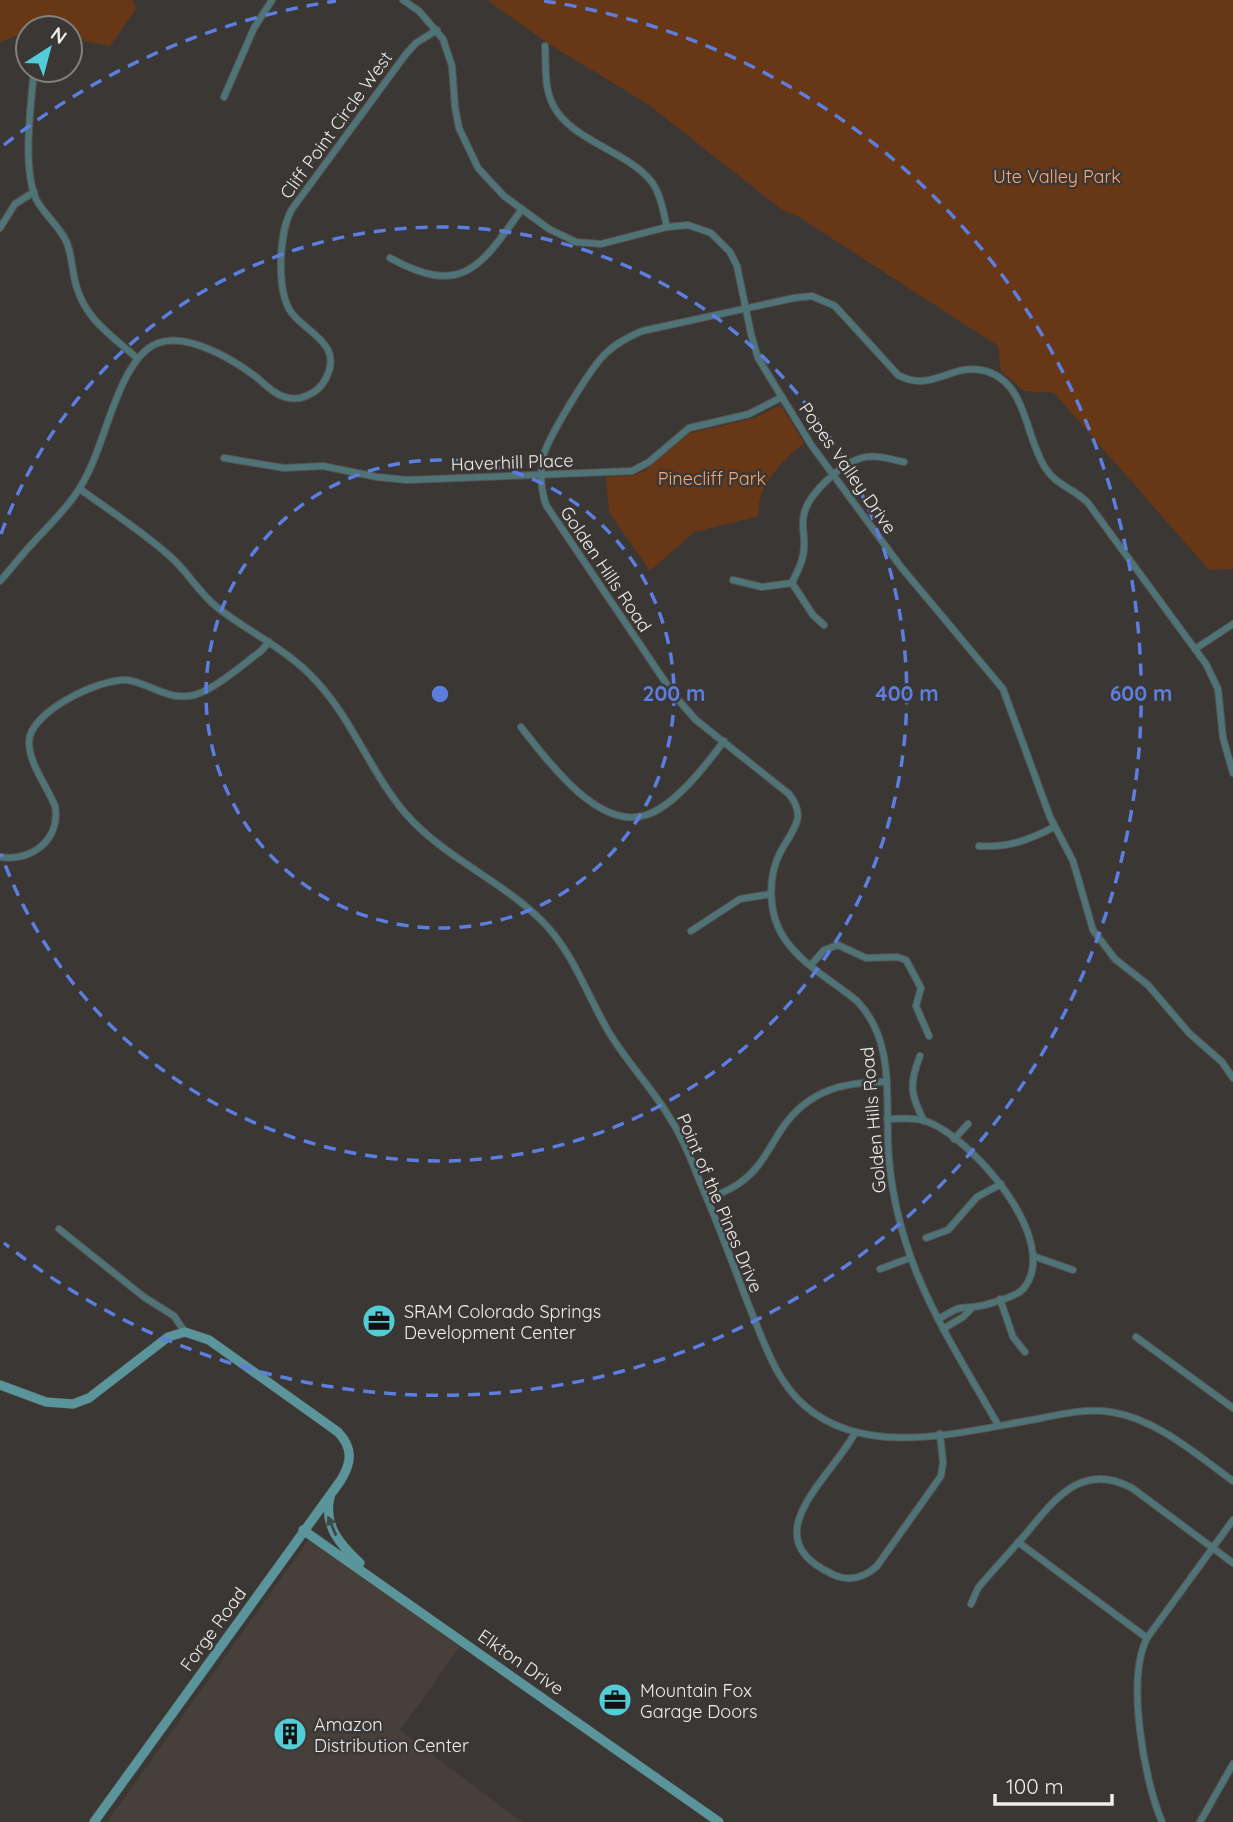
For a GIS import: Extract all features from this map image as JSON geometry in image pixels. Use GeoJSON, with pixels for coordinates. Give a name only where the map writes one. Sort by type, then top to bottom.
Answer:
{"type":"FeatureCollection","features":[{"type":"Feature","properties":{"kind":"street"},"geometry":{"type":"LineString","coordinates":[[224,97],[254,28],[272,0]]}},
{"type":"Feature","properties":{"kind":"street","name":"Popes Valley Drive"},"geometry":{"type":"LineString","coordinates":[[403,0],[419,11],[436,30],[450,57],[458,128],[466,147],[485,177],[504,196],[557,234],[576,242],[611,242],[667,227],[696,227],[710,233],[723,244],[737,267],[758,358],[782,397],[833,476],[901,567],[998,681],[1010,706],[1054,827],[1073,862],[1093,930],[1115,959],[1157,995],[1189,1033],[1222,1062],[1233,1078]]}},
{"type":"Feature","properties":{"kind":"street","name":"Cliff Point Circle West"},"geometry":{"type":"LineString","coordinates":[[137,358],[150,346],[158,343],[186,341],[241,367],[285,398],[304,397],[320,388],[328,374],[330,357],[323,341],[292,312],[284,296],[283,228],[292,209],[406,54],[416,43],[436,30]]}},
{"type":"Feature","properties":{"kind":"street"},"geometry":{"type":"LineString","coordinates":[[545,46],[547,84],[553,107],[571,125],[646,176],[659,196],[667,227]]}},
{"type":"Feature","properties":{"kind":"street"},"geometry":{"type":"LineString","coordinates":[[0,582],[80,489],[93,464],[127,373],[137,358],[102,329],[89,314],[78,293],[66,242],[34,192],[29,131],[33,84]]}},
{"type":"Feature","properties":{"kind":"street"},"geometry":{"type":"LineString","coordinates":[[0,228],[15,204],[34,192]]}},
{"type":"Feature","properties":{"kind":"street"},"geometry":{"type":"LineString","coordinates":[[390,258],[415,271],[433,276],[461,274],[484,260],[522,209]]}},
{"type":"Feature","properties":{"kind":"street","name":"Golden Hills Road"},"geometry":{"type":"LineString","coordinates":[[998,1425],[943,1329],[910,1258],[894,1197],[884,1053],[873,1021],[857,1001],[798,956],[781,933],[774,916],[771,894],[777,860],[796,827],[797,806],[789,793],[688,713],[552,516],[543,496],[541,475],[544,454],[551,436],[594,368],[612,348],[642,331],[804,296],[820,298],[835,306],[898,375],[905,379],[928,382],[960,371],[976,369],[994,374],[1006,382],[1017,397],[1044,467],[1055,480],[1075,491],[1088,503],[1206,664],[1218,689],[1223,737],[1233,773]]}},
{"type":"Feature","properties":{"kind":"street","name":"Haverhill Place"},"geometry":{"type":"LineString","coordinates":[[224,458],[284,468],[323,466],[399,479],[632,471],[649,462],[689,428],[749,414],[782,397]]}},
{"type":"Feature","properties":{"kind":"street"},"geometry":{"type":"LineString","coordinates":[[792,583],[804,549],[804,510],[812,496],[833,476],[862,458],[878,456],[904,462]]}},
{"type":"Feature","properties":{"kind":"street","name":"Point of the Pines Drive"},"geometry":{"type":"LineString","coordinates":[[80,489],[168,555],[219,609],[298,663],[327,694],[399,805],[418,827],[524,905],[551,930],[579,973],[608,1031],[671,1118],[707,1199],[766,1348],[780,1377],[793,1395],[809,1410],[828,1422],[855,1433],[887,1438],[940,1434],[1095,1410],[1125,1415],[1170,1437],[1233,1481]]}},
{"type":"Feature","properties":{"kind":"street"},"geometry":{"type":"LineString","coordinates":[[733,580],[762,587],[792,583]]}},
{"type":"Feature","properties":{"kind":"street"},"geometry":{"type":"LineString","coordinates":[[792,583],[813,615],[824,625]]}},
{"type":"Feature","properties":{"kind":"street"},"geometry":{"type":"LineString","coordinates":[[1195,649],[1233,624]]}},
{"type":"Feature","properties":{"kind":"street"},"geometry":{"type":"LineString","coordinates":[[0,857],[15,858],[31,853],[45,844],[54,830],[57,814],[55,806],[29,751],[29,735],[41,716],[95,685],[111,681],[130,680],[172,696],[197,694],[261,651],[269,642]]}},
{"type":"Feature","properties":{"kind":"street"},"geometry":{"type":"LineString","coordinates":[[521,727],[563,779],[608,813],[629,818],[653,812],[668,801],[703,768],[724,741]]}},
{"type":"Feature","properties":{"kind":"street"},"geometry":{"type":"LineString","coordinates":[[979,846],[995,847],[1019,843],[1054,827]]}},
{"type":"Feature","properties":{"kind":"street"},"geometry":{"type":"LineString","coordinates":[[691,931],[740,899],[771,894]]}},
{"type":"Feature","properties":{"kind":"street"},"geometry":{"type":"LineString","coordinates":[[811,965],[824,950],[838,945],[866,958],[897,957],[906,960],[921,988],[916,1006],[929,1036]]}},
{"type":"Feature","properties":{"kind":"street"},"geometry":{"type":"LineString","coordinates":[[920,1056],[911,1085],[924,1121]]}},
{"type":"Feature","properties":{"kind":"street"},"geometry":{"type":"LineString","coordinates":[[707,1199],[733,1189],[750,1175],[792,1116],[819,1093],[854,1083],[887,1082]]}},
{"type":"Feature","properties":{"kind":"street"},"geometry":{"type":"LineString","coordinates":[[887,1119],[924,1121],[954,1139],[978,1159],[1001,1184],[1020,1215],[1033,1256],[1025,1287],[1018,1293],[972,1308],[960,1308],[938,1319]]}},
{"type":"Feature","properties":{"kind":"street"},"geometry":{"type":"LineString","coordinates":[[954,1139],[968,1124]]}},
{"type":"Feature","properties":{"kind":"street"},"geometry":{"type":"LineString","coordinates":[[926,1238],[948,1230],[973,1200],[1001,1184]]}},
{"type":"Feature","properties":{"kind":"street"},"geometry":{"type":"LineString","coordinates":[[0,1385],[46,1402],[64,1405],[81,1402],[160,1341],[185,1332],[174,1316],[144,1297],[59,1229]]}},
{"type":"Feature","properties":{"kind":"street"},"geometry":{"type":"LineString","coordinates":[[1033,1256],[1073,1270]]}},
{"type":"Feature","properties":{"kind":"street"},"geometry":{"type":"LineString","coordinates":[[880,1269],[910,1258]]}},
{"type":"Feature","properties":{"kind":"street"},"geometry":{"type":"LineString","coordinates":[[1000,1299],[1013,1337],[1025,1352]]}},
{"type":"Feature","properties":{"kind":"street"},"geometry":{"type":"LineString","coordinates":[[943,1329],[972,1308]]}},
{"type":"Feature","properties":{"kind":"street","name":"Forge Road"},"geometry":{"type":"LineString","coordinates":[[94,1822],[348,1469],[350,1452],[338,1432],[209,1340],[185,1332]]}},
{"type":"Feature","properties":{"kind":"street"},"geometry":{"type":"LineString","coordinates":[[1136,1337],[1233,1408]]}},
{"type":"Feature","properties":{"kind":"street"},"geometry":{"type":"LineString","coordinates":[[855,1433],[803,1508],[795,1530],[798,1545],[808,1557],[833,1575],[849,1579],[865,1575],[877,1566],[937,1483],[943,1462],[940,1434]]}},
{"type":"Feature","properties":{"kind":"street"},"geometry":{"type":"LineString","coordinates":[[971,1604],[978,1588],[1054,1499],[1067,1489],[1089,1480],[1119,1481],[1132,1488],[1233,1563]]}},
{"type":"Feature","properties":{"kind":"street"},"geometry":{"type":"LineString","coordinates":[[331,1494],[328,1520],[336,1536],[348,1552],[387,1587]]}},
{"type":"Feature","properties":{"kind":"street"},"geometry":{"type":"LineString","coordinates":[[1162,1822],[1141,1751],[1139,1657],[1147,1638],[1233,1520]]}},
{"type":"Feature","properties":{"kind":"street","name":"Elkton Drive"},"geometry":{"type":"LineString","coordinates":[[303,1530],[719,1822]]}},
{"type":"Feature","properties":{"kind":"street"},"geometry":{"type":"LineString","coordinates":[[1018,1542],[1147,1638]]}},
{"type":"Feature","properties":{"kind":"street"},"geometry":{"type":"LineString","coordinates":[[1200,1822],[1233,1764]]}},
{"type":"Feature","properties":{"kind":"shaded area"},"geometry":{"type":"Polygon","coordinates":[[[310,1538],[460,1647],[400,1730],[522,1822],[107,1822],[310,1538]]]}},
{"type":"Feature","properties":{"kind":"green space"},"geometry":{"type":"Polygon","coordinates":[[[0,0],[133,0],[136,9],[110,46],[84,41],[84,14],[14,14],[14,36],[0,42],[0,0]]]}},
{"type":"Feature","properties":{"kind":"green space","name":"Ute Valley Park"},"geometry":{"type":"Polygon","coordinates":[[[487,0],[1233,0],[1233,569],[1209,570],[1054,393],[1024,391],[1001,371],[998,346],[799,217],[782,210],[649,105],[549,44],[487,0]]]}},
{"type":"Feature","properties":{"kind":"green space","name":"Pinecliff Park"},"geometry":{"type":"Polygon","coordinates":[[[779,406],[804,443],[772,475],[761,495],[759,516],[694,532],[650,571],[609,512],[606,477],[643,472],[690,433],[755,418],[779,406]]]}},
{"type":"Feature","properties":{"kind":"place","name":"SRAM Colorado Springs Development Center"},"geometry":{"type":"Point","coordinates":[379,1321]}},
{"type":"Feature","properties":{"kind":"place","name":"Mountain Fox Garage Doors"},"geometry":{"type":"Point","coordinates":[615,1700]}},
{"type":"Feature","properties":{"kind":"place","name":"Amazon Distribution Center"},"geometry":{"type":"Point","coordinates":[290,1734]}}]}
